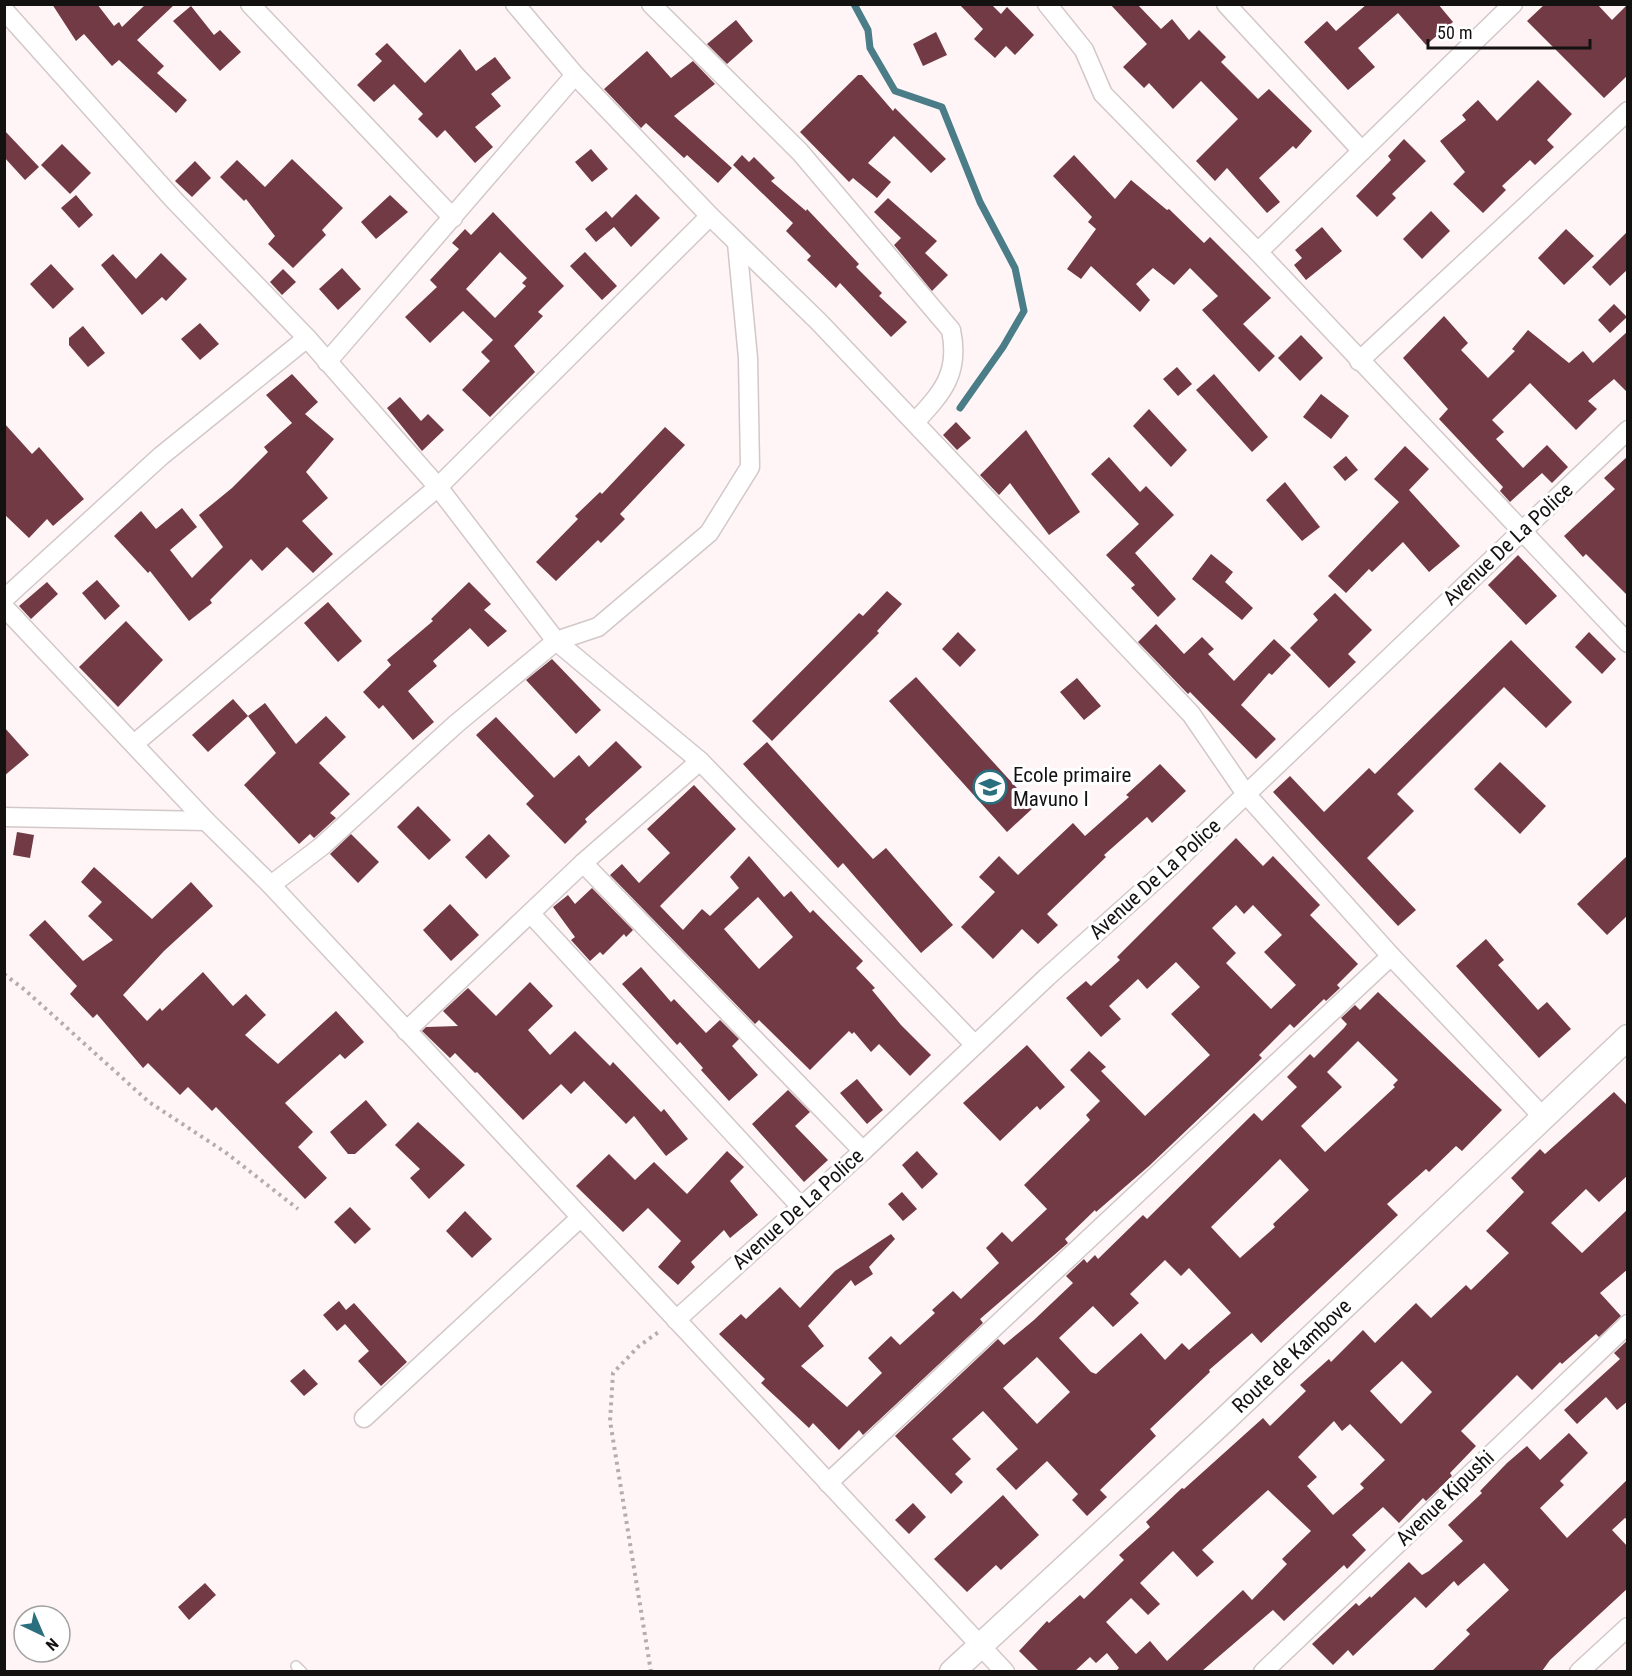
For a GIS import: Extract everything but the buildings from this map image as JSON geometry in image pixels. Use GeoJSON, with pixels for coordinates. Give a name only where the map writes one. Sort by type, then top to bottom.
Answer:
{"type":"FeatureCollection","features":[{"type":"Feature","properties":{"kind":"street"},"geometry":{"type":"LineString","coordinates":[[250,4],[453,218]]}},
{"type":"Feature","properties":{"kind":"street"},"geometry":{"type":"LineString","coordinates":[[515,4],[575,75],[710,216],[819,322],[1191,714],[1246,794],[1391,956],[1544,1118]]}},
{"type":"Feature","properties":{"kind":"street"},"geometry":{"type":"LineString","coordinates":[[651,4],[800,152],[951,330],[955,346],[953,366],[941,393],[915,422]]}},
{"type":"Feature","properties":{"kind":"street"},"geometry":{"type":"LineString","coordinates":[[1047,4],[1084,50],[1103,94],[1258,252],[1628,643]]}},
{"type":"Feature","properties":{"kind":"street"},"geometry":{"type":"LineString","coordinates":[[1226,4],[1362,151]]}},
{"type":"Feature","properties":{"kind":"street"},"geometry":{"type":"LineString","coordinates":[[1258,252],[1513,4]]}},
{"type":"Feature","properties":{"kind":"street"},"geometry":{"type":"LineString","coordinates":[[4,10],[173,199],[307,338],[438,487],[556,641],[700,761],[975,1045]]}},
{"type":"Feature","properties":{"kind":"street"},"geometry":{"type":"LineString","coordinates":[[327,362],[575,75]]}},
{"type":"Feature","properties":{"kind":"street"},"geometry":{"type":"LineString","coordinates":[[1359,361],[1628,111]]}},
{"type":"Feature","properties":{"kind":"street"},"geometry":{"type":"LineString","coordinates":[[134,744],[438,487],[710,216]]}},
{"type":"Feature","properties":{"kind":"street"},"geometry":{"type":"LineString","coordinates":[[272,885],[322,846],[456,724],[556,641],[598,627],[708,533],[750,466],[748,358],[737,243]]}},
{"type":"Feature","properties":{"kind":"street"},"geometry":{"type":"LineString","coordinates":[[4,599],[161,456],[307,338]]}},
{"type":"Feature","properties":{"kind":"street","name":"Avenue De La Police"},"geometry":{"type":"LineString","coordinates":[[676,1320],[863,1151],[1246,794],[1628,430]]}},
{"type":"Feature","properties":{"kind":"street"},"geometry":{"type":"LineString","coordinates":[[4,607],[206,821],[272,885],[580,1218],[1005,1671]]}},
{"type":"Feature","properties":{"kind":"street"},"geometry":{"type":"LineString","coordinates":[[406,1031],[583,863],[700,761]]}},
{"type":"Feature","properties":{"kind":"street"},"geometry":{"type":"LineString","coordinates":[[4,817],[206,821]]}},
{"type":"Feature","properties":{"kind":"street"},"geometry":{"type":"LineString","coordinates":[[583,863],[863,1151]]}},
{"type":"Feature","properties":{"kind":"street"},"geometry":{"type":"LineString","coordinates":[[531,914],[801,1207]]}},
{"type":"Feature","properties":{"kind":"street"},"geometry":{"type":"LineString","coordinates":[[828,1483],[1391,956]]}},
{"type":"Feature","properties":{"kind":"street","name":"Route de Kambove"},"geometry":{"type":"LineString","coordinates":[[952,1671],[1228,1416],[1628,1037]]}},
{"type":"Feature","properties":{"kind":"street"},"geometry":{"type":"LineString","coordinates":[[364,1418],[580,1218]]}},
{"type":"Feature","properties":{"kind":"street","name":"Avenue Kipushi"},"geometry":{"type":"LineString","coordinates":[[1263,1671],[1628,1324]]}},
{"type":"Feature","properties":{"kind":"street"},"geometry":{"type":"LineString","coordinates":[[1579,1671],[1628,1627]]}},
{"type":"Feature","properties":{"kind":"path"},"geometry":{"type":"LineString","coordinates":[[4,974],[25,990],[149,1102],[225,1152],[298,1209]]}},
{"type":"Feature","properties":{"kind":"path"},"geometry":{"type":"LineString","coordinates":[[651,1671],[610,1421],[614,1373],[639,1346],[676,1320]]}},
{"type":"Feature","properties":{"kind":"waterway"},"geometry":{"type":"LineString","coordinates":[[854,4],[868,30],[870,48],[895,91],[942,107],[980,202],[1015,268],[1024,311],[1003,347],[960,408]]}},
{"type":"Feature","properties":{"kind":"place","name":"Ecole primaire Mavuno I"},"geometry":{"type":"Point","coordinates":[990,787]}}]}
